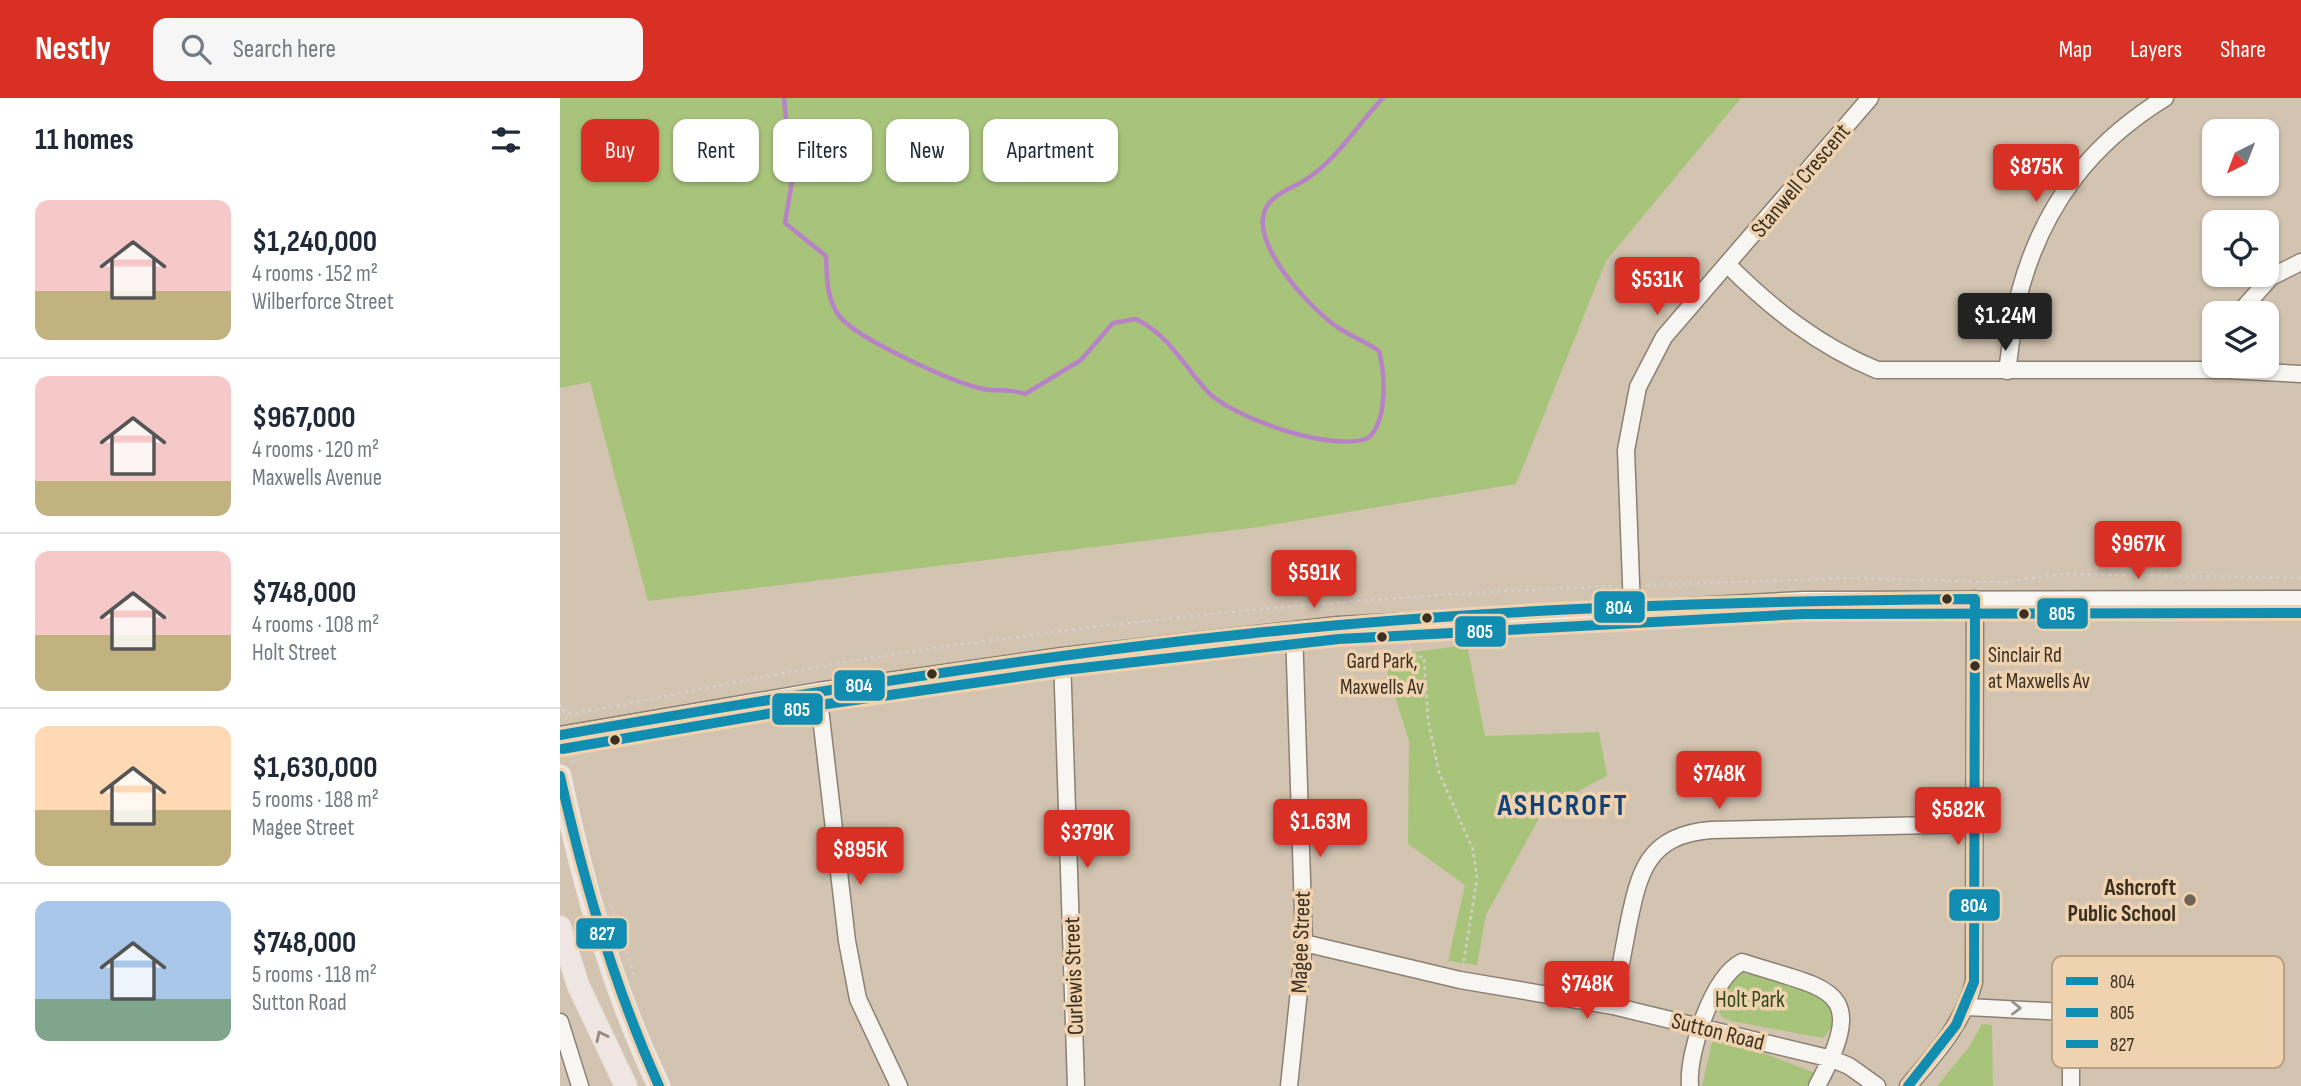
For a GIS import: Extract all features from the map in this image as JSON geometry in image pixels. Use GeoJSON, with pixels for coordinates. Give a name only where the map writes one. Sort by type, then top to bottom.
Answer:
{"type":"FeatureCollection","features":[{"type":"Feature","properties":{"kind":"main road"},"geometry":{"type":"LineString","coordinates":[[566,771],[588,900],[616,987],[659,1086]]}},
{"type":"Feature","properties":{"kind":"main road"},"geometry":{"type":"LineString","coordinates":[[560,927],[579,985],[626,1086]]}},
{"type":"Feature","properties":{"kind":"street","name":"Stanwell Crescent"},"geometry":{"type":"LineString","coordinates":[[1632,608],[1626,450],[1638,387],[1664,337],[1870,98]]}},
{"type":"Feature","properties":{"kind":"street"},"geometry":{"type":"LineString","coordinates":[[2007,371],[2020,293],[2040,232],[2077,172],[2132,119],[2165,98]]}},
{"type":"Feature","properties":{"kind":"street"},"geometry":{"type":"LineString","coordinates":[[2249,301],[2271,276],[2301,262]]}},
{"type":"Feature","properties":{"kind":"street"},"geometry":{"type":"LineString","coordinates":[[1728,265],[1763,299],[1839,354],[1877,370],[2202,368]]}},
{"type":"Feature","properties":{"kind":"street"},"geometry":{"type":"LineString","coordinates":[[2279,372],[2301,374]]}},
{"type":"Feature","properties":{"kind":"street"},"geometry":{"type":"LineString","coordinates":[[1908,1086],[1946,1040],[1968,1007],[1974,982],[1977,948],[1975,599]]}},
{"type":"Feature","properties":{"kind":"street"},"geometry":{"type":"LineString","coordinates":[[560,735],[818,691],[1062,656],[1408,620],[1803,600],[2301,599]]}},
{"type":"Feature","properties":{"kind":"street","name":"Magee Street"},"geometry":{"type":"LineString","coordinates":[[1289,1086],[1304,943],[1294,630]]}},
{"type":"Feature","properties":{"kind":"street","name":"Curlewis Street"},"geometry":{"type":"LineString","coordinates":[[1062,656],[1076,1086]]}},
{"type":"Feature","properties":{"kind":"street"},"geometry":{"type":"LineString","coordinates":[[818,691],[847,941],[858,999],[899,1086]]}},
{"type":"Feature","properties":{"kind":"street"},"geometry":{"type":"LineString","coordinates":[[1613,1006],[1637,881],[1652,854],[1666,842],[1688,833],[1711,830],[1977,824]]}},
{"type":"Feature","properties":{"kind":"street","name":"Sutton Road"},"geometry":{"type":"LineString","coordinates":[[1304,943],[1460,980],[1613,1006],[1701,1026],[1832,1059],[1849,1066],[1877,1086]]}},
{"type":"Feature","properties":{"kind":"street"},"geometry":{"type":"LineString","coordinates":[[1690,1086],[1701,1026],[1721,981],[1731,968],[1742,962],[1822,989],[1837,1000],[1843,1020],[1832,1059],[1817,1086]]}},
{"type":"Feature","properties":{"kind":"street"},"geometry":{"type":"LineString","coordinates":[[1968,1007],[2052,1011]]}},
{"type":"Feature","properties":{"kind":"street"},"geometry":{"type":"LineString","coordinates":[[560,1022],[580,1086]]}},
{"type":"Feature","properties":{"kind":"street"},"geometry":{"type":"LineString","coordinates":[[2071,1068],[2071,1086]]}},
{"type":"Feature","properties":{"kind":"path"},"geometry":{"type":"LineString","coordinates":[[1408,640],[1413,654],[1424,658],[1428,720],[1439,772],[1473,850],[1477,878],[1460,980]]}},
{"type":"Feature","properties":{"kind":"path"},"geometry":{"type":"LineString","coordinates":[[560,704],[567,717]]}},
{"type":"Feature","properties":{"kind":"path"},"geometry":{"type":"LineString","coordinates":[[566,771],[575,755]]}},
{"type":"Feature","properties":{"kind":"path"},"geometry":{"type":"LineString","coordinates":[[608,894],[635,979]]}},
{"type":"Feature","properties":{"kind":"green space"},"geometry":{"type":"Polygon","coordinates":[[[560,98],[1741,98],[1606,261],[1516,484],[1259,527],[648,601],[590,382],[560,388],[560,98]]]}},
{"type":"Feature","properties":{"kind":"green space"},"geometry":{"type":"Polygon","coordinates":[[[1467,645],[1485,736],[1599,732],[1607,776],[1544,809],[1486,915],[1477,965],[1448,961],[1465,885],[1408,844],[1409,741],[1382,656],[1467,645]]]}},
{"type":"Feature","properties":{"kind":"green space","name":"Holt Park"},"geometry":{"type":"Polygon","coordinates":[[[1738,972],[1799,986],[1829,1001],[1832,1021],[1827,1034],[1823,1038],[1731,1021],[1721,1016],[1717,1003],[1721,991],[1738,972]]]}},
{"type":"Feature","properties":{"kind":"green space"},"geometry":{"type":"Polygon","coordinates":[[[1982,1024],[1992,1025],[1993,1086],[1937,1086],[1969,1047],[1982,1024]]]}},
{"type":"Feature","properties":{"kind":"green space"},"geometry":{"type":"Polygon","coordinates":[[[1714,1034],[1815,1073],[1806,1086],[1702,1086],[1714,1034]]]}},
{"type":"Feature","properties":{"kind":"waterway"},"geometry":{"type":"LineString","coordinates":[[784,98],[788,141],[796,157],[785,223],[826,256],[828,288],[835,310],[850,326],[866,337],[907,359],[969,385],[1025,394],[1081,360],[1113,323],[1136,319],[1167,342],[1207,391],[1220,401],[1260,422],[1308,437],[1332,441],[1368,438],[1374,430],[1379,420],[1383,397],[1383,372],[1379,351],[1337,327],[1297,290],[1273,255],[1265,237],[1263,220],[1271,201],[1321,168],[1383,98]]}},
{"type":"Feature","properties":{"kind":"transit line","name":"804"},"geometry":{"type":"LineString","coordinates":[[560,735],[988,666],[1337,625],[1610,608],[1975,599]]}},
{"type":"Feature","properties":{"kind":"transit line","name":"804"},"geometry":{"type":"LineString","coordinates":[[1908,1086],[1956,1025],[1974,982],[1975,599]]}},
{"type":"Feature","properties":{"kind":"transit line","name":"805"},"geometry":{"type":"LineString","coordinates":[[562,749],[820,705],[1064,670],[1339,639],[1803,614],[2301,613]]}},
{"type":"Feature","properties":{"kind":"transit line","name":"827"},"geometry":{"type":"LineString","coordinates":[[560,776],[579,856],[614,972],[659,1086]]}},
{"type":"Feature","properties":{"kind":"place","name":"Gard Park, Maxwells Av"},"geometry":{"type":"Point","coordinates":[1382,637]}},
{"type":"Feature","properties":{"kind":"place","name":"Sinclair Rd at Maxwells Av"},"geometry":{"type":"Point","coordinates":[1975,666]}},
{"type":"Feature","properties":{"kind":"place","name":"Ashcroft Public School"},"geometry":{"type":"Point","coordinates":[2190,900]}},
{"type":"Feature","properties":{"kind":"district","name":"ASHCROFT"},"geometry":{"type":"Point","coordinates":[1563,805]}}]}
